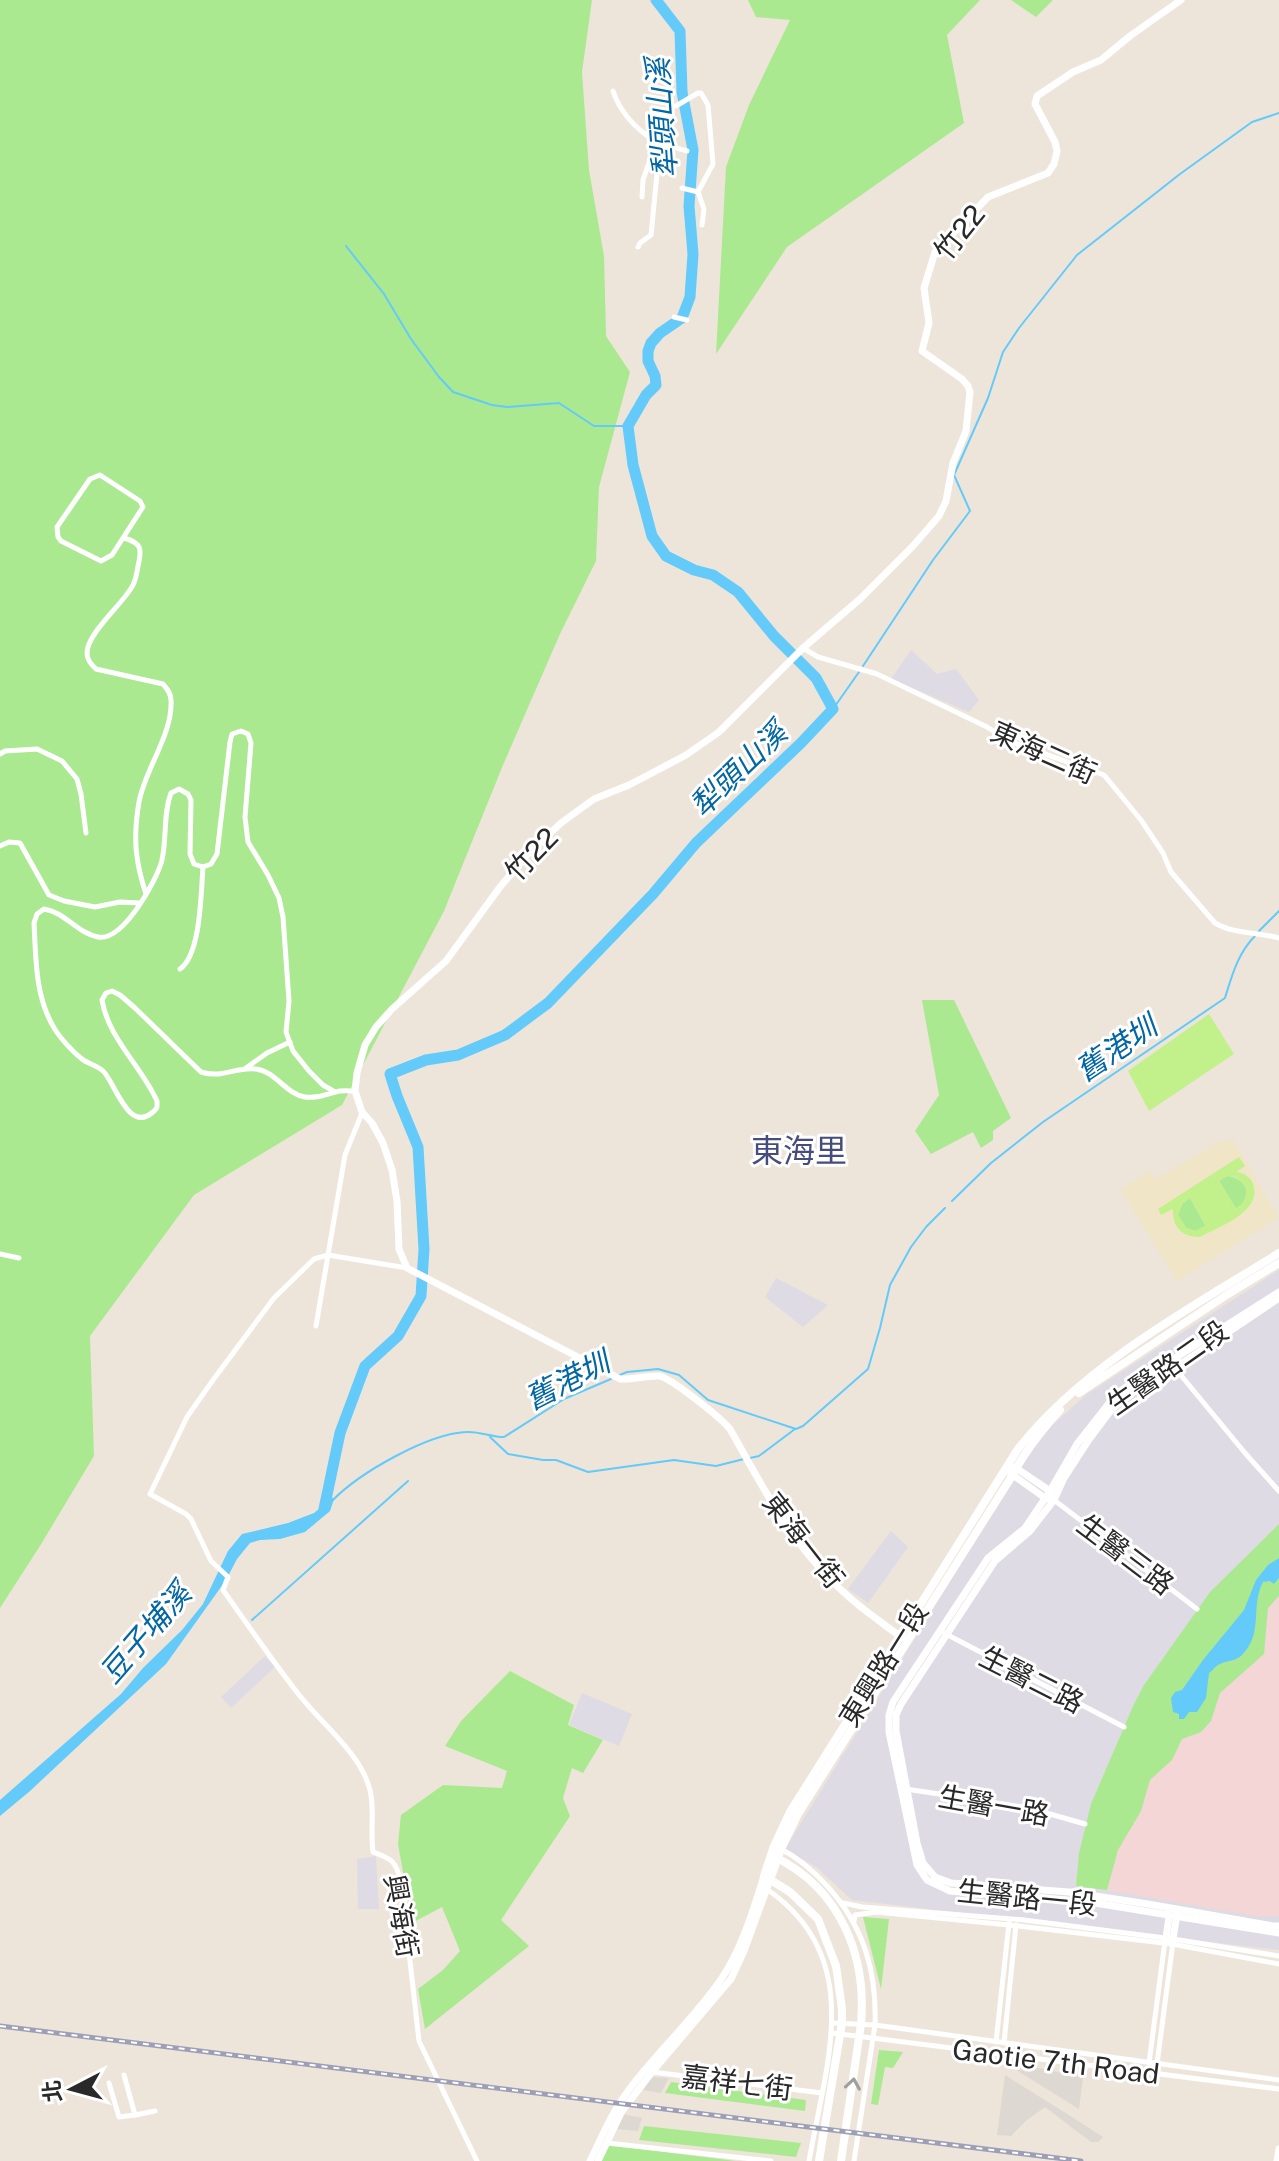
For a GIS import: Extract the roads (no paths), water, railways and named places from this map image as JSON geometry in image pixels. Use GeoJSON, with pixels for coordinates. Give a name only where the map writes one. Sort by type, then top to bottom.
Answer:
{"type":"FeatureCollection","features":[{"type":"Feature","properties":{"kind":"main road","name":"東興路一段"},"geometry":{"type":"LineString","coordinates":[[1012,1471],[1034,1430],[1064,1398],[1174,1319],[1279,1253]]}},
{"type":"Feature","properties":{"kind":"main road","name":"東興路一段"},"geometry":{"type":"LineString","coordinates":[[766,1883],[776,1852],[904,1638],[1038,1434],[1078,1393],[1279,1263]]}},
{"type":"Feature","properties":{"kind":"main road"},"geometry":{"type":"LineString","coordinates":[[776,1852],[835,1908],[858,1960],[863,2008],[841,2161]]}},
{"type":"Feature","properties":{"kind":"main road"},"geometry":{"type":"LineString","coordinates":[[766,1883],[790,1892],[818,1919],[836,1966],[842,2009],[837,2023],[819,2161]]}},
{"type":"Feature","properties":{"kind":"street","name":"竹22"},"geometry":{"type":"LineString","coordinates":[[355,1091],[365,1045],[376,1027],[446,961],[527,855],[594,799],[629,785],[686,755],[719,732],[803,648],[860,599],[939,516],[946,501],[953,463],[966,431],[970,392],[962,379],[922,351],[929,323],[924,288],[935,252],[988,197],[1048,173],[1054,164],[1057,151],[1055,142],[1035,104],[1037,96],[1073,72],[1101,60],[1181,0]]}},
{"type":"Feature","properties":{"kind":"street"},"geometry":{"type":"LineString","coordinates":[[613,91],[626,117],[658,142],[687,151]]}},
{"type":"Feature","properties":{"kind":"street"},"geometry":{"type":"LineString","coordinates":[[677,105],[701,93],[708,105],[713,164],[690,190],[704,209],[702,225]]}},
{"type":"Feature","properties":{"kind":"street"},"geometry":{"type":"LineString","coordinates":[[642,197],[643,180],[658,142]]}},
{"type":"Feature","properties":{"kind":"street"},"geometry":{"type":"LineString","coordinates":[[638,247],[651,235],[658,142]]}},
{"type":"Feature","properties":{"kind":"street"},"geometry":{"type":"LineString","coordinates":[[676,318],[687,320]]}},
{"type":"Feature","properties":{"kind":"street"},"geometry":{"type":"LineString","coordinates":[[95,476],[105,478],[140,501],[142,511],[124,538],[112,555],[101,561],[58,537],[57,527],[95,476]]}},
{"type":"Feature","properties":{"kind":"street"},"geometry":{"type":"LineString","coordinates":[[124,538],[135,541],[140,547],[141,556],[134,584],[91,640],[87,656],[96,669],[163,684],[169,691],[171,700],[164,732],[140,799],[137,866],[146,894]]}},
{"type":"Feature","properties":{"kind":"street","name":"東海二街"},"geometry":{"type":"LineString","coordinates":[[803,648],[818,657],[870,672],[954,711],[1011,742],[1104,775],[1141,820],[1163,853],[1171,872],[1215,923],[1223,928],[1279,938]]}},
{"type":"Feature","properties":{"kind":"street"},"geometry":{"type":"LineString","coordinates":[[335,1092],[309,1071],[293,1051],[286,1032],[289,1001],[283,917],[279,898],[248,842],[245,817],[251,743],[248,734],[241,731],[232,734],[230,742],[217,854],[211,864],[203,867],[194,864],[190,854],[191,800],[179,789],[171,793],[168,802],[163,857],[158,873],[124,924],[104,937],[97,937],[51,910],[44,909],[37,914],[34,923],[38,987],[53,1028],[81,1058],[108,1075],[127,1111],[139,1116],[153,1112],[157,1101],[106,1014],[102,1000],[106,993],[112,991],[120,995],[201,1072],[221,1075],[260,1069],[286,1089],[304,1097],[325,1097],[335,1092],[355,1091],[362,1112],[383,1143],[392,1170],[399,1249],[407,1268]]}},
{"type":"Feature","properties":{"kind":"street"},"geometry":{"type":"LineString","coordinates":[[0,754],[37,749],[62,761],[77,779],[86,833]]}},
{"type":"Feature","properties":{"kind":"street"},"geometry":{"type":"LineString","coordinates":[[0,846],[9,842],[20,843],[49,895],[95,907],[120,902],[139,903]]}},
{"type":"Feature","properties":{"kind":"street"},"geometry":{"type":"LineString","coordinates":[[180,969],[187,964],[197,937],[203,867]]}},
{"type":"Feature","properties":{"kind":"street"},"geometry":{"type":"LineString","coordinates":[[245,1069],[267,1053],[290,1042]]}},
{"type":"Feature","properties":{"kind":"street"},"geometry":{"type":"LineString","coordinates":[[316,1326],[345,1155],[362,1112]]}},
{"type":"Feature","properties":{"kind":"street"},"geometry":{"type":"LineString","coordinates":[[0,1254],[19,1258]]}},
{"type":"Feature","properties":{"kind":"street"},"geometry":{"type":"LineString","coordinates":[[328,1255],[407,1268]]}},
{"type":"Feature","properties":{"kind":"street","name":"興海街"},"geometry":{"type":"LineString","coordinates":[[328,1255],[314,1259],[274,1298],[187,1417],[150,1494],[191,1519],[211,1561],[228,1577],[223,1590],[275,1663],[351,1753],[363,1772],[370,1790],[373,1812],[373,1852],[390,1859],[397,1866],[401,1881],[419,2041],[477,2161]]}},
{"type":"Feature","properties":{"kind":"street","name":"東海一街"},"geometry":{"type":"LineString","coordinates":[[407,1268],[616,1377],[666,1378],[721,1418],[786,1527],[822,1573],[858,1605],[904,1638]]}},
{"type":"Feature","properties":{"kind":"street","name":"生醫路二段"},"geometry":{"type":"LineString","coordinates":[[1054,1500],[1064,1478],[1112,1409],[1279,1292]]}},
{"type":"Feature","properties":{"kind":"street","name":"生醫路二段"},"geometry":{"type":"LineString","coordinates":[[1048,1494],[1077,1444],[1114,1397],[1173,1365],[1279,1298]]}},
{"type":"Feature","properties":{"kind":"street"},"geometry":{"type":"LineString","coordinates":[[1173,1365],[1279,1491]]}},
{"type":"Feature","properties":{"kind":"street"},"geometry":{"type":"LineString","coordinates":[[1012,1471],[1054,1500]]}},
{"type":"Feature","properties":{"kind":"street","name":"生醫路一段"},"geometry":{"type":"LineString","coordinates":[[943,1633],[988,1558],[1025,1528],[1048,1494]]}},
{"type":"Feature","properties":{"kind":"street","name":"生醫路一段"},"geometry":{"type":"LineString","coordinates":[[1054,1500],[1030,1531],[995,1561],[893,1702],[889,1732],[904,1789],[917,1865],[927,1880],[950,1891],[1021,1892],[1279,1926]]}},
{"type":"Feature","properties":{"kind":"street","name":"生醫三路"},"geometry":{"type":"LineString","coordinates":[[1054,1500],[1197,1609]]}},
{"type":"Feature","properties":{"kind":"street","name":"生醫二路"},"geometry":{"type":"LineString","coordinates":[[943,1633],[1124,1727]]}},
{"type":"Feature","properties":{"kind":"street","name":"生醫一路"},"geometry":{"type":"LineString","coordinates":[[904,1789],[1029,1808],[1085,1824]]}},
{"type":"Feature","properties":{"kind":"street"},"geometry":{"type":"LineString","coordinates":[[776,1852],[809,1867],[843,1903],[862,1938],[869,1959],[875,2025],[854,2161]]}},
{"type":"Feature","properties":{"kind":"street"},"geometry":{"type":"LineString","coordinates":[[766,1883],[805,1925],[818,1945],[827,1970],[837,2023]]}},
{"type":"Feature","properties":{"kind":"street","name":"東興路一段"},"geometry":{"type":"LineString","coordinates":[[598,2161],[622,2111],[731,1979],[744,1951],[766,1883]]}},
{"type":"Feature","properties":{"kind":"street","name":"東興路一段"},"geometry":{"type":"LineString","coordinates":[[590,2161],[626,2092],[723,1976],[738,1950],[766,1883]]}},
{"type":"Feature","properties":{"kind":"street"},"geometry":{"type":"LineString","coordinates":[[843,1903],[1279,1956]]}},
{"type":"Feature","properties":{"kind":"street"},"geometry":{"type":"LineString","coordinates":[[1149,2063],[1173,1911]]}},
{"type":"Feature","properties":{"kind":"street","name":"生醫路一段"},"geometry":{"type":"LineString","coordinates":[[1173,1911],[1279,1933]]}},
{"type":"Feature","properties":{"kind":"street"},"geometry":{"type":"LineString","coordinates":[[854,1921],[855,1915],[876,1912],[1013,1922]]}},
{"type":"Feature","properties":{"kind":"street"},"geometry":{"type":"LineString","coordinates":[[996,2042],[1013,1922]]}},
{"type":"Feature","properties":{"kind":"street"},"geometry":{"type":"LineString","coordinates":[[1004,2043],[1013,1922]]}},
{"type":"Feature","properties":{"kind":"street"},"geometry":{"type":"LineString","coordinates":[[1169,1941],[1279,1964]]}},
{"type":"Feature","properties":{"kind":"street"},"geometry":{"type":"LineString","coordinates":[[1157,2064],[1169,1941]]}},
{"type":"Feature","properties":{"kind":"street","name":"Gaotie 7th Road"},"geometry":{"type":"LineString","coordinates":[[837,2023],[875,2025],[1279,2080]]}},
{"type":"Feature","properties":{"kind":"street"},"geometry":{"type":"LineString","coordinates":[[809,2161],[836,2034]]}},
{"type":"Feature","properties":{"kind":"street","name":"Gaotie 7th Road"},"geometry":{"type":"LineString","coordinates":[[836,2034],[1279,2089]]}},
{"type":"Feature","properties":{"kind":"street","name":"嘉祥七街"},"geometry":{"type":"LineString","coordinates":[[652,2072],[822,2093]]}},
{"type":"Feature","properties":{"kind":"street"},"geometry":{"type":"LineString","coordinates":[[124,2075],[135,2115]]}},
{"type":"Feature","properties":{"kind":"street"},"geometry":{"type":"LineString","coordinates":[[109,2083],[119,2117],[155,2111]]}},
{"type":"Feature","properties":{"kind":"street"},"geometry":{"type":"LineString","coordinates":[[606,2143],[771,2161]]}},
{"type":"Feature","properties":{"kind":"street"},"geometry":{"type":"LineString","coordinates":[[1277,2161],[1279,2149]]}},
{"type":"Feature","properties":{"kind":"water","name":"豆子埔溪"},"geometry":{"type":"Polygon","coordinates":[[[330,1496],[334,1499],[330,1511],[305,1532],[250,1543],[166,1664],[0,1816],[0,1800],[121,1694],[182,1630],[203,1604],[228,1551],[242,1534],[314,1513],[320,1508],[321,1501],[330,1496]]]}},
{"type":"Feature","properties":{"kind":"water"},"geometry":{"type":"Polygon","coordinates":[[[1279,1558],[1279,1578],[1274,1584],[1263,1582],[1259,1591],[1255,1629],[1249,1647],[1239,1657],[1218,1665],[1209,1673],[1206,1698],[1197,1712],[1189,1712],[1184,1719],[1179,1719],[1179,1714],[1173,1712],[1171,1698],[1175,1692],[1182,1690],[1244,1610],[1256,1580],[1268,1565],[1279,1558]]]}},
{"type":"Feature","properties":{"kind":"waterway","name":"犁頭山溪"},"geometry":{"type":"LineString","coordinates":[[324,1509],[340,1433],[365,1366],[398,1336],[421,1296],[424,1249],[418,1147],[390,1074],[426,1060],[458,1055],[505,1035],[548,1003],[653,894],[696,843],[833,709],[816,678],[774,636],[738,592],[713,575],[694,570],[666,556],[652,536],[633,465],[628,426],[646,395],[656,385],[648,351],[660,333],[682,318],[690,297],[693,254],[689,206],[693,150],[682,92],[680,31],[656,0]]}},
{"type":"Feature","properties":{"kind":"waterway"},"geometry":{"type":"LineString","coordinates":[[863,666],[933,560],[970,511],[954,475],[988,398],[1003,352],[1019,328],[1077,255],[1252,122],[1279,113]]}},
{"type":"Feature","properties":{"kind":"waterway"},"geometry":{"type":"LineString","coordinates":[[346,246],[384,294],[411,339],[453,392],[507,407],[559,403],[594,426],[628,426]]}},
{"type":"Feature","properties":{"kind":"waterway"},"geometry":{"type":"LineString","coordinates":[[833,709],[859,672]]}},
{"type":"Feature","properties":{"kind":"waterway","name":"舊港圳"},"geometry":{"type":"LineString","coordinates":[[1259,931],[1279,911]]}},
{"type":"Feature","properties":{"kind":"waterway","name":"舊港圳"},"geometry":{"type":"LineString","coordinates":[[952,1201],[991,1163],[1043,1122],[1225,998],[1240,957],[1255,936]]}},
{"type":"Feature","properties":{"kind":"waterway","name":"舊港圳"},"geometry":{"type":"LineString","coordinates":[[620,1375],[658,1369],[679,1375],[708,1400],[796,1429],[803,1426],[868,1369],[890,1285],[911,1247],[945,1208]]}},
{"type":"Feature","properties":{"kind":"waterway","name":"舊港圳"},"geometry":{"type":"LineString","coordinates":[[332,1501],[376,1467],[414,1447],[450,1434],[466,1432],[504,1437],[564,1399],[611,1379]]}},
{"type":"Feature","properties":{"kind":"waterway","name":"舊港圳"},"geometry":{"type":"LineString","coordinates":[[750,1458],[759,1456],[795,1429]]}},
{"type":"Feature","properties":{"kind":"waterway","name":"舊港圳"},"geometry":{"type":"LineString","coordinates":[[490,1437],[508,1454],[556,1460],[588,1472],[674,1460],[716,1466],[744,1459]]}},
{"type":"Feature","properties":{"kind":"waterway"},"geometry":{"type":"LineString","coordinates":[[252,1620],[408,1481]]}},
{"type":"Feature","properties":{"kind":"railway"},"geometry":{"type":"LineString","coordinates":[[0,2026],[1081,2161]]}},
{"type":"Feature","properties":{"kind":"district","name":"東海里"},"geometry":{"type":"Point","coordinates":[799,1150]}}]}
